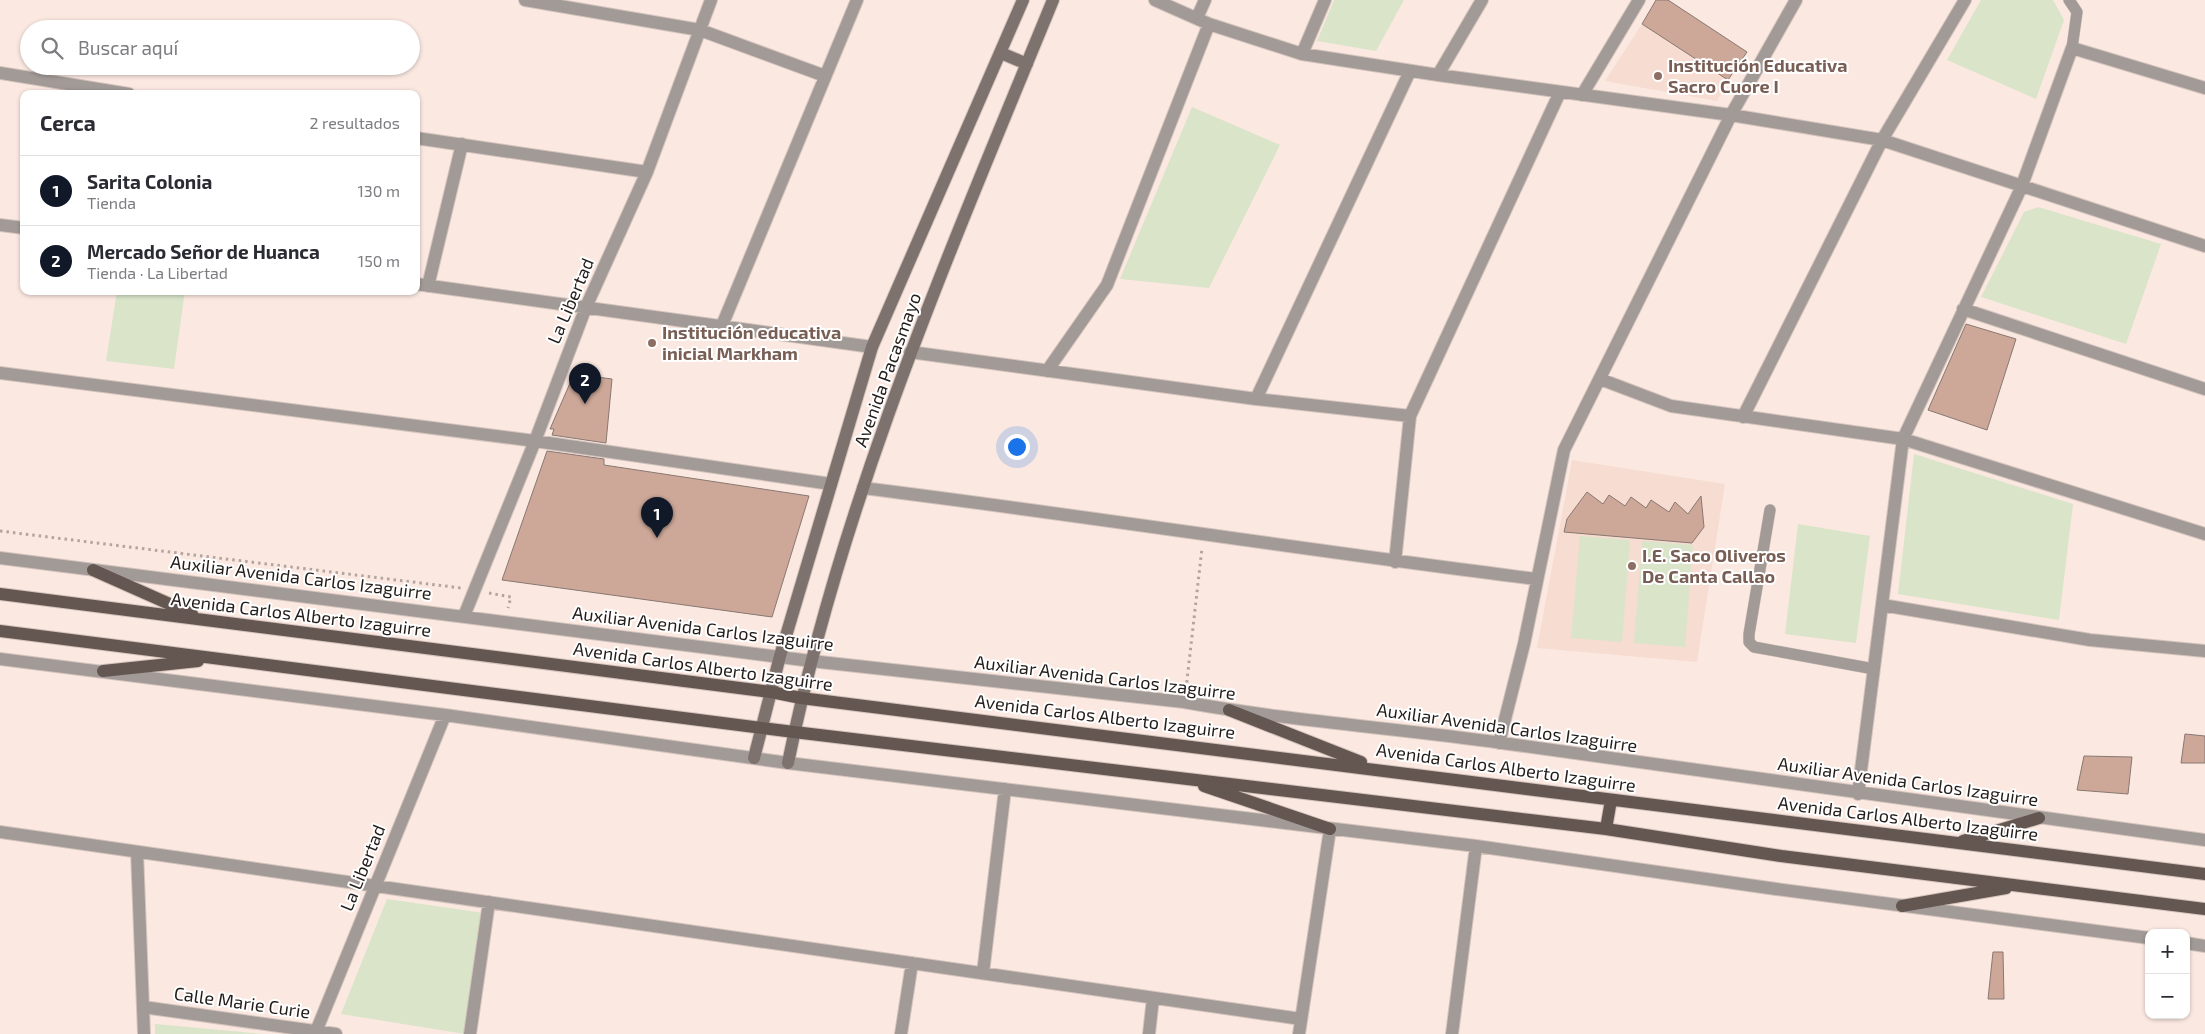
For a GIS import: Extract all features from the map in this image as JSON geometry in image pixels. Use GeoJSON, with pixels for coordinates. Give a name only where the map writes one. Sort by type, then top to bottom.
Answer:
{"type":"FeatureCollection","features":[{"type":"Feature","properties":{"kind":"main road","name":"Avenida Pacasmayo"},"geometry":{"type":"LineString","coordinates":[[754,758],[780,656],[872,347],[1023,0]]}},
{"type":"Feature","properties":{"kind":"main road","name":"Avenida Pacasmayo"},"geometry":{"type":"LineString","coordinates":[[788,763],[801,698],[811,661],[863,488],[910,352],[1053,0]]}},
{"type":"Feature","properties":{"kind":"main road"},"geometry":{"type":"LineString","coordinates":[[1001,53],[1027,64]]}},
{"type":"Feature","properties":{"kind":"main road"},"geometry":{"type":"LineString","coordinates":[[93,570],[205,620]]}},
{"type":"Feature","properties":{"kind":"main road","name":"Avenida Carlos Alberto Izaguirre"},"geometry":{"type":"LineString","coordinates":[[0,594],[771,692],[801,698],[2205,874]]}},
{"type":"Feature","properties":{"kind":"main road"},"geometry":{"type":"LineString","coordinates":[[0,631],[794,732],[1606,829],[1781,856],[2205,909]]}},
{"type":"Feature","properties":{"kind":"main road"},"geometry":{"type":"LineString","coordinates":[[103,672],[218,658]]}},
{"type":"Feature","properties":{"kind":"main road"},"geometry":{"type":"LineString","coordinates":[[1229,710],[1378,769]]}},
{"type":"Feature","properties":{"kind":"main road"},"geometry":{"type":"LineString","coordinates":[[1178,777],[1330,829]]}},
{"type":"Feature","properties":{"kind":"main road"},"geometry":{"type":"LineString","coordinates":[[1606,829],[1611,800]]}},
{"type":"Feature","properties":{"kind":"main road"},"geometry":{"type":"LineString","coordinates":[[1958,842],[2039,818]]}},
{"type":"Feature","properties":{"kind":"main road"},"geometry":{"type":"LineString","coordinates":[[1902,906],[2021,886]]}},
{"type":"Feature","properties":{"kind":"street"},"geometry":{"type":"LineString","coordinates":[[525,0],[700,30],[825,76]]}},
{"type":"Feature","properties":{"kind":"street","name":"La Libertad"},"geometry":{"type":"LineString","coordinates":[[464,616],[535,441],[586,307],[647,172],[711,0]]}},
{"type":"Feature","properties":{"kind":"street"},"geometry":{"type":"LineString","coordinates":[[721,328],[857,0]]}},
{"type":"Feature","properties":{"kind":"street"},"geometry":{"type":"LineString","coordinates":[[1155,0],[1210,24],[1302,54],[1438,75],[1731,115],[1882,140],[2021,188],[2205,246]]}},
{"type":"Feature","properties":{"kind":"street"},"geometry":{"type":"LineString","coordinates":[[1197,18],[1204,0]]}},
{"type":"Feature","properties":{"kind":"street"},"geometry":{"type":"LineString","coordinates":[[1302,54],[1325,0]]}},
{"type":"Feature","properties":{"kind":"street"},"geometry":{"type":"LineString","coordinates":[[1438,75],[1482,0]]}},
{"type":"Feature","properties":{"kind":"street"},"geometry":{"type":"LineString","coordinates":[[1582,95],[1640,0]]}},
{"type":"Feature","properties":{"kind":"street"},"geometry":{"type":"LineString","coordinates":[[1499,743],[1524,644],[1564,450],[1731,115],[1796,0]]}},
{"type":"Feature","properties":{"kind":"street"},"geometry":{"type":"LineString","coordinates":[[1743,417],[1882,140],[1965,0]]}},
{"type":"Feature","properties":{"kind":"street"},"geometry":{"type":"LineString","coordinates":[[1047,371],[1108,285],[1210,24]]}},
{"type":"Feature","properties":{"kind":"street"},"geometry":{"type":"LineString","coordinates":[[1858,794],[1903,440],[2021,188],[2072,48],[2205,88]]}},
{"type":"Feature","properties":{"kind":"street"},"geometry":{"type":"LineString","coordinates":[[1256,398],[1410,71]]}},
{"type":"Feature","properties":{"kind":"street"},"geometry":{"type":"LineString","coordinates":[[0,72],[106,90]]}},
{"type":"Feature","properties":{"kind":"street"},"geometry":{"type":"LineString","coordinates":[[1395,562],[1410,416],[1560,92]]}},
{"type":"Feature","properties":{"kind":"street"},"geometry":{"type":"LineString","coordinates":[[420,139],[647,172]]}},
{"type":"Feature","properties":{"kind":"street"},"geometry":{"type":"LineString","coordinates":[[462,144],[422,285],[586,307],[721,328],[872,347]]}},
{"type":"Feature","properties":{"kind":"street"},"geometry":{"type":"LineString","coordinates":[[0,225],[20,228]]}},
{"type":"Feature","properties":{"kind":"street"},"geometry":{"type":"LineString","coordinates":[[1963,309],[2205,389]]}},
{"type":"Feature","properties":{"kind":"street"},"geometry":{"type":"LineString","coordinates":[[910,352],[1256,398],[1410,416]]}},
{"type":"Feature","properties":{"kind":"street"},"geometry":{"type":"LineString","coordinates":[[0,373],[535,441],[831,484]]}},
{"type":"Feature","properties":{"kind":"street"},"geometry":{"type":"LineString","coordinates":[[1600,379],[1671,406],[1903,440],[2205,534]]}},
{"type":"Feature","properties":{"kind":"street"},"geometry":{"type":"LineString","coordinates":[[863,488],[1395,562],[1536,579]]}},
{"type":"Feature","properties":{"kind":"street","name":"Auxiliar Avenida Carlos Izaguirre"},"geometry":{"type":"LineString","coordinates":[[0,558],[811,661],[1184,702],[1229,710],[1499,743],[1858,794],[2205,840]]}},
{"type":"Feature","properties":{"kind":"street"},"geometry":{"type":"LineString","coordinates":[[1882,605],[2090,640],[2205,651]]}},
{"type":"Feature","properties":{"kind":"street"},"geometry":{"type":"LineString","coordinates":[[0,659],[445,715],[788,763],[1476,846],[1902,906],[2145,937]]}},
{"type":"Feature","properties":{"kind":"street","name":"La Libertad"},"geometry":{"type":"LineString","coordinates":[[316,1032],[445,715]]}},
{"type":"Feature","properties":{"kind":"street"},"geometry":{"type":"LineString","coordinates":[[983,973],[1005,789]]}},
{"type":"Feature","properties":{"kind":"street"},"geometry":{"type":"LineString","coordinates":[[1299,1034],[1330,829]]}},
{"type":"Feature","properties":{"kind":"street"},"geometry":{"type":"LineString","coordinates":[[0,832],[1301,1019]]}},
{"type":"Feature","properties":{"kind":"street"},"geometry":{"type":"LineString","coordinates":[[1454,1034],[1476,846]]}},
{"type":"Feature","properties":{"kind":"street"},"geometry":{"type":"LineString","coordinates":[[137,852],[144,1034]]}},
{"type":"Feature","properties":{"kind":"street"},"geometry":{"type":"LineString","coordinates":[[470,1034],[489,902]]}},
{"type":"Feature","properties":{"kind":"street"},"geometry":{"type":"LineString","coordinates":[[2190,944],[2205,946]]}},
{"type":"Feature","properties":{"kind":"street"},"geometry":{"type":"LineString","coordinates":[[901,1034],[912,963]]}},
{"type":"Feature","properties":{"kind":"street"},"geometry":{"type":"LineString","coordinates":[[1149,1034],[1153,998]]}},
{"type":"Feature","properties":{"kind":"street","name":"Calle Marie Curie"},"geometry":{"type":"LineString","coordinates":[[143,1007],[336,1034]]}},
{"type":"Feature","properties":{"kind":"lane"},"geometry":{"type":"LineString","coordinates":[[2069,0],[2077,12],[2072,48]]}},
{"type":"Feature","properties":{"kind":"lane"},"geometry":{"type":"LineString","coordinates":[[1770,510],[1749,642],[1754,647],[1874,669]]}},
{"type":"Feature","properties":{"kind":"path"},"geometry":{"type":"LineString","coordinates":[[0,531],[475,590],[511,597],[505,621]]}},
{"type":"Feature","properties":{"kind":"path"},"geometry":{"type":"LineString","coordinates":[[1184,702],[1204,534]]}},
{"type":"Feature","properties":{"kind":"shaded area"},"geometry":{"type":"Polygon","coordinates":[[[1642,24],[1728,80],[1717,101],[1605,81],[1642,24]]]}},
{"type":"Feature","properties":{"kind":"shaded area","name":"I.E. Saco Oliveros De Canta Callao"},"geometry":{"type":"Polygon","coordinates":[[[1572,460],[1725,484],[1697,662],[1537,648],[1572,460]]]}},
{"type":"Feature","properties":{"kind":"green space"},"geometry":{"type":"Polygon","coordinates":[[[1334,0],[1404,0],[1376,51],[1317,41],[1334,0]]]}},
{"type":"Feature","properties":{"kind":"green space"},"geometry":{"type":"Polygon","coordinates":[[[1981,0],[2053,0],[2064,20],[2036,99],[1947,60],[1981,0]]]}},
{"type":"Feature","properties":{"kind":"green space"},"geometry":{"type":"Polygon","coordinates":[[[1192,107],[1280,145],[1209,288],[1120,279],[1192,107]]]}},
{"type":"Feature","properties":{"kind":"green space"},"geometry":{"type":"Polygon","coordinates":[[[2038,207],[2161,244],[2126,344],[1981,297],[2024,212],[2038,207]]]}},
{"type":"Feature","properties":{"kind":"green space"},"geometry":{"type":"Polygon","coordinates":[[[116,295],[184,295],[174,369],[106,361],[116,295]]]}},
{"type":"Feature","properties":{"kind":"green space"},"geometry":{"type":"Polygon","coordinates":[[[1914,454],[2073,504],[2059,620],[1898,594],[1914,454]]]}},
{"type":"Feature","properties":{"kind":"green space"},"geometry":{"type":"Polygon","coordinates":[[[1798,524],[1870,536],[1856,643],[1785,634],[1798,524]]]}},
{"type":"Feature","properties":{"kind":"green space"},"geometry":{"type":"Polygon","coordinates":[[[1580,536],[1630,540],[1622,642],[1571,638],[1580,536]]]}},
{"type":"Feature","properties":{"kind":"green space"},"geometry":{"type":"Polygon","coordinates":[[[1642,541],[1693,545],[1685,647],[1634,643],[1642,541]]]}},
{"type":"Feature","properties":{"kind":"green space"},"geometry":{"type":"Polygon","coordinates":[[[387,899],[484,913],[465,1034],[341,1014],[387,899]]]}},
{"type":"Feature","properties":{"kind":"green space"},"geometry":{"type":"Polygon","coordinates":[[[155,1024],[263,1034],[155,1034],[155,1024]]]}},
{"type":"Feature","properties":{"kind":"building"},"geometry":{"type":"Polygon","coordinates":[[[1656,0],[1668,0],[1747,52],[1728,80],[1642,24],[1656,0]]]}},
{"type":"Feature","properties":{"kind":"building"},"geometry":{"type":"Polygon","coordinates":[[[1966,324],[2016,339],[1987,430],[1928,410],[1966,324]]]}},
{"type":"Feature","properties":{"kind":"building"},"geometry":{"type":"Polygon","coordinates":[[[574,374],[612,379],[606,443],[552,435],[554,429],[550,429],[574,374]]]}},
{"type":"Feature","properties":{"kind":"building"},"geometry":{"type":"Polygon","coordinates":[[[547,451],[604,459],[604,465],[809,496],[772,617],[502,580],[547,451]]]}},
{"type":"Feature","properties":{"kind":"building"},"geometry":{"type":"Polygon","coordinates":[[[1587,492],[1603,504],[1609,495],[1625,506],[1631,497],[1646,508],[1651,500],[1669,512],[1675,502],[1688,514],[1701,496],[1704,527],[1692,543],[1564,532],[1567,519],[1587,492]]]}},
{"type":"Feature","properties":{"kind":"building"},"geometry":{"type":"Polygon","coordinates":[[[2185,734],[2205,736],[2205,763],[2181,763],[2185,734]]]}},
{"type":"Feature","properties":{"kind":"building"},"geometry":{"type":"Polygon","coordinates":[[[2084,756],[2132,757],[2128,794],[2077,790],[2084,756]]]}},
{"type":"Feature","properties":{"kind":"building"},"geometry":{"type":"Polygon","coordinates":[[[1993,952],[2003,952],[2004,999],[1988,999],[1993,952]]]}},
{"type":"Feature","properties":{"kind":"place","name":"Institución Educativa Sacro Cuore I"},"geometry":{"type":"Point","coordinates":[1658,76]}},
{"type":"Feature","properties":{"kind":"place","name":"Institución educativa inicial Markham"},"geometry":{"type":"Point","coordinates":[652,343]}},
{"type":"Feature","properties":{"kind":"place","name":"Mercado Señor de Huanca"},"geometry":{"type":"Point","coordinates":[585,404]}},
{"type":"Feature","properties":{"kind":"place","name":"Sarita Colonia"},"geometry":{"type":"Point","coordinates":[657,538]}},
{"type":"Feature","properties":{"kind":"place","name":"I.E. Saco Oliveros De Canta Callao"},"geometry":{"type":"Point","coordinates":[1632,566]}}]}
